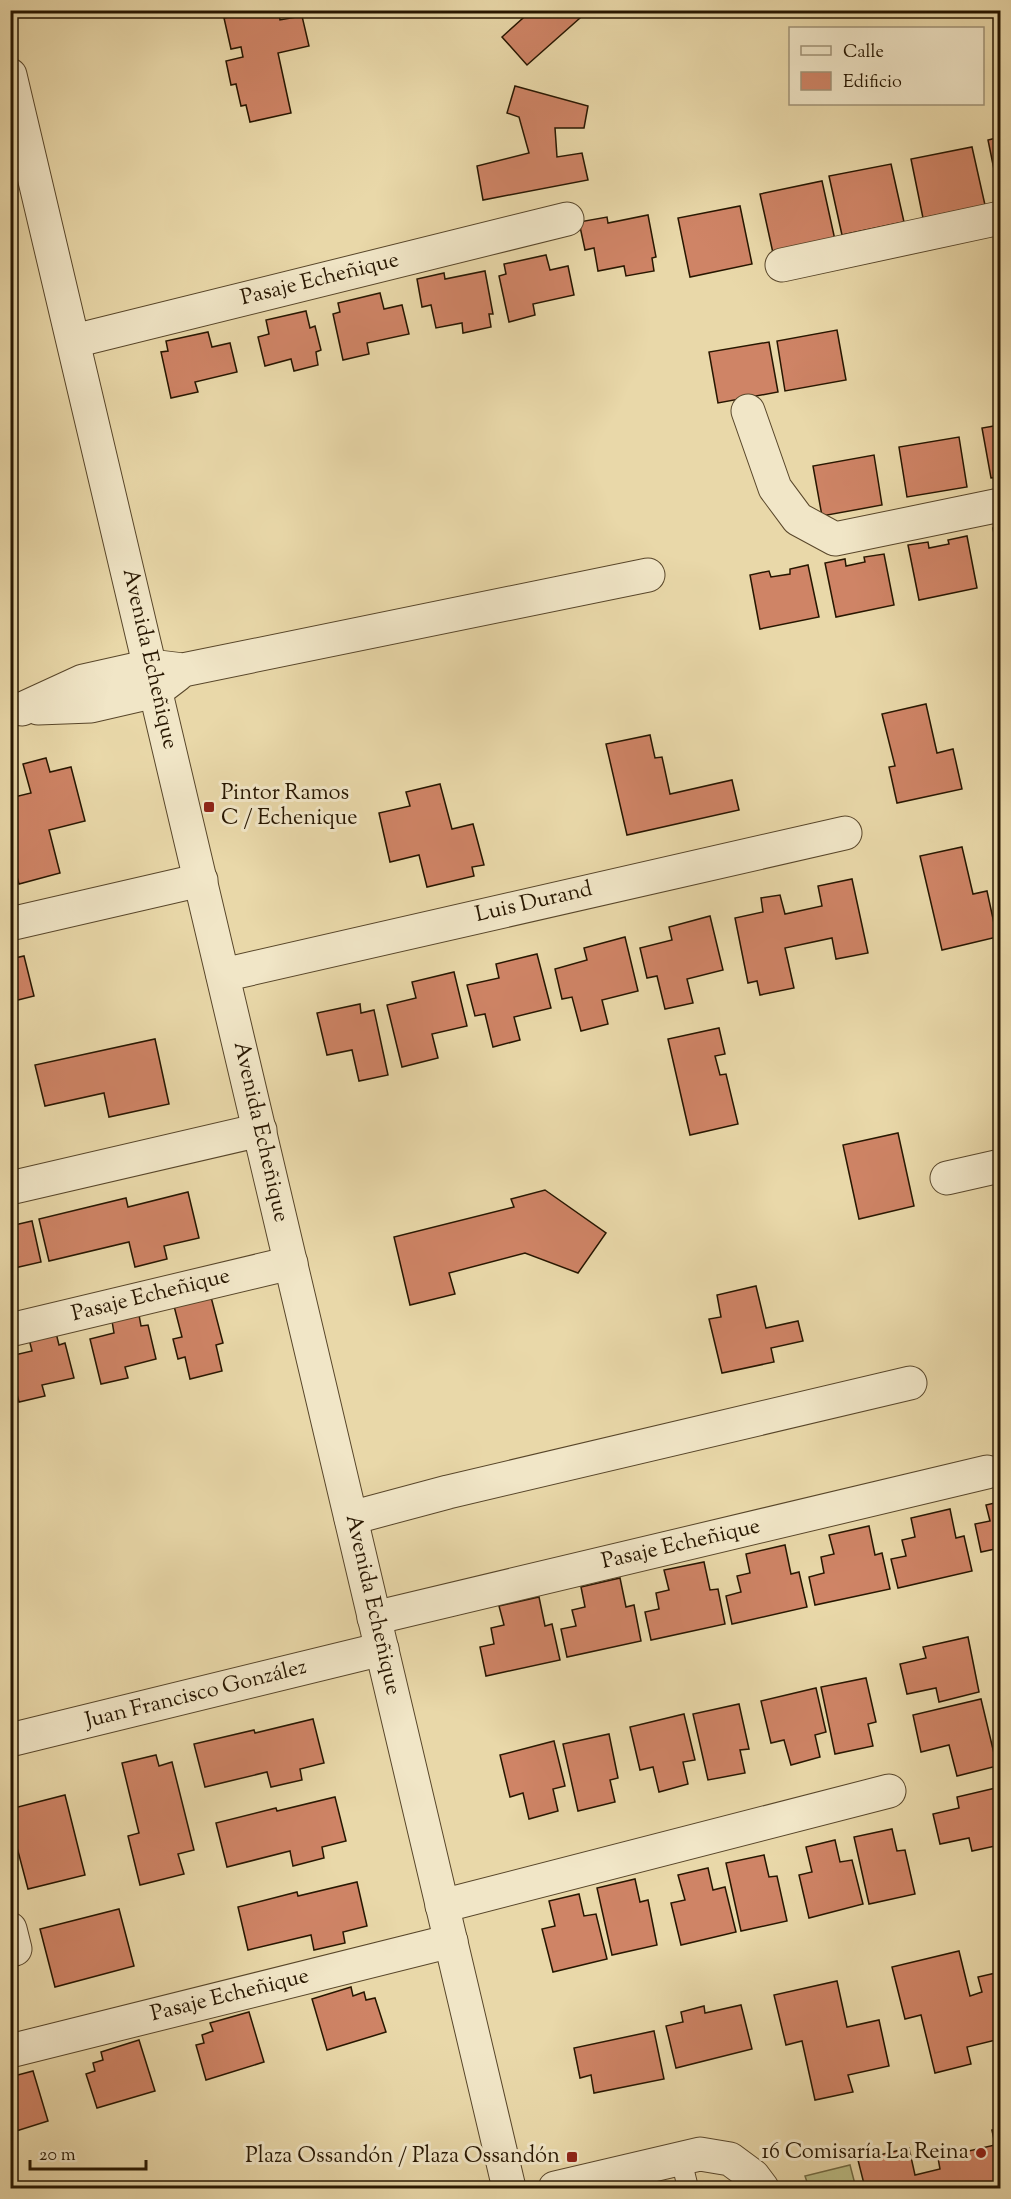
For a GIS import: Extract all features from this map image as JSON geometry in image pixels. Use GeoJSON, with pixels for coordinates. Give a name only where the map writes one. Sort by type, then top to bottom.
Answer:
{"type":"FeatureCollection","features":[{"type":"Feature","properties":{"kind":"street","name":"Avenida Echeñique"},"geometry":{"type":"LineString","coordinates":[[11,77],[508,2188]]}},
{"type":"Feature","properties":{"kind":"street"},"geometry":{"type":"LineString","coordinates":[[783,265],[1000,218]]}},
{"type":"Feature","properties":{"kind":"street","name":"Pasaje Echeñique"},"geometry":{"type":"LineString","coordinates":[[74,341],[567,219]]}},
{"type":"Feature","properties":{"kind":"street"},"geometry":{"type":"LineString","coordinates":[[748,411],[775,488],[798,519],[835,539],[1000,505]]}},
{"type":"Feature","properties":{"kind":"street"},"geometry":{"type":"LineString","coordinates":[[16,710],[91,706],[153,678],[183,670],[648,575]]}},
{"type":"Feature","properties":{"kind":"street","name":"Luis Durand"},"geometry":{"type":"LineString","coordinates":[[223,975],[845,833]]}},
{"type":"Feature","properties":{"kind":"street"},"geometry":{"type":"LineString","coordinates":[[10,924],[201,880]]}},
{"type":"Feature","properties":{"kind":"street"},"geometry":{"type":"LineString","coordinates":[[10,1188],[260,1130]]}},
{"type":"Feature","properties":{"kind":"street"},"geometry":{"type":"LineString","coordinates":[[946,1178],[1000,1166]]}},
{"type":"Feature","properties":{"kind":"street","name":"Pasaje Echeñique"},"geometry":{"type":"LineString","coordinates":[[10,1330],[291,1263]]}},
{"type":"Feature","properties":{"kind":"street"},"geometry":{"type":"LineString","coordinates":[[351,1518],[448,1492],[910,1383]]}},
{"type":"Feature","properties":{"kind":"street","name":"Pasaje Echeñique"},"geometry":{"type":"LineString","coordinates":[[378,1633],[987,1472]]}},
{"type":"Feature","properties":{"kind":"street","name":"Juan Francisco González"},"geometry":{"type":"LineString","coordinates":[[10,1740],[378,1633]]}},
{"type":"Feature","properties":{"kind":"street"},"geometry":{"type":"LineString","coordinates":[[442,1906],[889,1791]]}},
{"type":"Feature","properties":{"kind":"street","name":"Pasaje Echeñique"},"geometry":{"type":"LineString","coordinates":[[10,2051],[451,1941]]}},
{"type":"Feature","properties":{"kind":"street"},"geometry":{"type":"LineString","coordinates":[[555,2188],[685,2174],[700,2154],[730,2159],[753,2176],[762,2188]]}},
{"type":"Feature","properties":{"kind":"green space"},"geometry":{"type":"Polygon","coordinates":[[[850,2165],[856,2188],[809,2188],[805,2176],[850,2165]]]}},
{"type":"Feature","properties":{"kind":"building"},"geometry":{"type":"Polygon","coordinates":[[[264,10],[266,17],[279,14],[280,20],[302,16],[309,46],[278,53],[291,113],[250,122],[246,105],[241,106],[236,84],[231,85],[226,61],[243,57],[241,47],[231,49],[224,18],[264,10]]]}},
{"type":"Feature","properties":{"kind":"building"},"geometry":{"type":"Polygon","coordinates":[[[532,10],[589,10],[527,65],[502,37],[532,10]]]}},
{"type":"Feature","properties":{"kind":"building"},"geometry":{"type":"Polygon","coordinates":[[[515,86],[588,106],[584,128],[555,128],[557,157],[582,153],[588,180],[483,200],[477,166],[529,153],[519,117],[507,113],[515,86]]]}},
{"type":"Feature","properties":{"kind":"building"},"geometry":{"type":"Polygon","coordinates":[[[1000,137],[1000,199],[988,140],[1000,137]]]}},
{"type":"Feature","properties":{"kind":"building"},"geometry":{"type":"Polygon","coordinates":[[[972,147],[985,205],[923,218],[911,159],[972,147]]]}},
{"type":"Feature","properties":{"kind":"building"},"geometry":{"type":"Polygon","coordinates":[[[891,164],[904,222],[842,235],[829,176],[891,164]]]}},
{"type":"Feature","properties":{"kind":"building"},"geometry":{"type":"Polygon","coordinates":[[[822,181],[835,240],[773,253],[760,194],[822,181]]]}},
{"type":"Feature","properties":{"kind":"building"},"geometry":{"type":"Polygon","coordinates":[[[740,206],[752,264],[690,277],[678,218],[740,206]]]}},
{"type":"Feature","properties":{"kind":"building"},"geometry":{"type":"Polygon","coordinates":[[[648,215],[656,257],[652,258],[654,271],[626,276],[624,266],[598,271],[594,248],[585,250],[579,222],[607,217],[608,223],[648,215]]]}},
{"type":"Feature","properties":{"kind":"building"},"geometry":{"type":"Polygon","coordinates":[[[546,255],[550,270],[568,266],[574,295],[533,304],[535,315],[509,322],[499,276],[506,274],[504,264],[546,255]]]}},
{"type":"Feature","properties":{"kind":"building"},"geometry":{"type":"Polygon","coordinates":[[[485,271],[493,314],[489,314],[491,327],[463,333],[462,323],[436,328],[431,305],[422,307],[417,279],[444,273],[445,279],[485,271]]]}},
{"type":"Feature","properties":{"kind":"building"},"geometry":{"type":"Polygon","coordinates":[[[380,293],[384,309],[402,305],[409,334],[367,343],[369,354],[343,360],[333,314],[340,312],[338,303],[380,293]]]}},
{"type":"Feature","properties":{"kind":"building"},"geometry":{"type":"Polygon","coordinates":[[[306,311],[310,328],[315,326],[321,350],[316,352],[318,365],[294,371],[291,359],[265,366],[258,337],[269,334],[266,320],[306,311]]]}},
{"type":"Feature","properties":{"kind":"building"},"geometry":{"type":"Polygon","coordinates":[[[837,330],[846,380],[785,391],[777,341],[837,330]]]}},
{"type":"Feature","properties":{"kind":"building"},"geometry":{"type":"Polygon","coordinates":[[[208,332],[212,347],[230,343],[237,372],[195,382],[198,392],[171,398],[161,352],[168,351],[166,341],[208,332]]]}},
{"type":"Feature","properties":{"kind":"building"},"geometry":{"type":"Polygon","coordinates":[[[769,342],[778,392],[718,403],[709,352],[769,342]]]}},
{"type":"Feature","properties":{"kind":"building"},"geometry":{"type":"Polygon","coordinates":[[[1000,425],[1000,477],[991,478],[982,428],[1000,425]]]}},
{"type":"Feature","properties":{"kind":"building"},"geometry":{"type":"Polygon","coordinates":[[[959,437],[967,487],[907,497],[899,447],[959,437]]]}},
{"type":"Feature","properties":{"kind":"building"},"geometry":{"type":"Polygon","coordinates":[[[874,455],[882,505],[822,516],[813,466],[874,455]]]}},
{"type":"Feature","properties":{"kind":"building"},"geometry":{"type":"Polygon","coordinates":[[[1000,526],[1000,568],[993,528],[1000,526]]]}},
{"type":"Feature","properties":{"kind":"building"},"geometry":{"type":"Polygon","coordinates":[[[967,536],[977,588],[919,600],[908,545],[928,542],[929,548],[949,544],[948,540],[967,536]]]}},
{"type":"Feature","properties":{"kind":"building"},"geometry":{"type":"Polygon","coordinates":[[[884,554],[894,605],[836,617],[825,563],[845,559],[846,566],[865,562],[864,557],[884,554]]]}},
{"type":"Feature","properties":{"kind":"building"},"geometry":{"type":"Polygon","coordinates":[[[808,565],[819,617],[760,629],[750,575],[769,571],[771,577],[790,574],[790,569],[808,565]]]}},
{"type":"Feature","properties":{"kind":"building"},"geometry":{"type":"Polygon","coordinates":[[[926,704],[937,753],[953,749],[962,789],[897,803],[889,767],[895,766],[882,714],[926,704]]]}},
{"type":"Feature","properties":{"kind":"building"},"geometry":{"type":"Polygon","coordinates":[[[650,735],[655,758],[662,757],[670,794],[732,780],[739,810],[627,835],[606,744],[650,735]]]}},
{"type":"Feature","properties":{"kind":"building"},"geometry":{"type":"Polygon","coordinates":[[[46,758],[50,772],[71,767],[85,821],[49,830],[60,873],[19,884],[10,851],[10,848],[17,846],[14,832],[10,832],[10,798],[31,793],[23,764],[46,758]]]}},
{"type":"Feature","properties":{"kind":"building"},"geometry":{"type":"Polygon","coordinates":[[[440,784],[452,829],[473,824],[484,865],[472,867],[474,876],[427,887],[419,855],[390,862],[379,813],[410,806],[406,792],[440,784]]]}},
{"type":"Feature","properties":{"kind":"building"},"geometry":{"type":"Polygon","coordinates":[[[962,847],[973,894],[987,891],[997,937],[942,950],[920,856],[962,847]]]}},
{"type":"Feature","properties":{"kind":"building"},"geometry":{"type":"Polygon","coordinates":[[[852,879],[868,953],[836,959],[832,938],[785,948],[794,988],[760,995],[757,981],[748,983],[735,918],[763,912],[761,898],[780,895],[785,914],[822,906],[818,886],[852,879]]]}},
{"type":"Feature","properties":{"kind":"building"},"geometry":{"type":"Polygon","coordinates":[[[710,916],[723,970],[687,979],[693,1003],[665,1009],[657,976],[647,978],[640,948],[672,940],[669,927],[710,916]]]}},
{"type":"Feature","properties":{"kind":"building"},"geometry":{"type":"Polygon","coordinates":[[[625,937],[638,991],[602,1000],[608,1024],[581,1031],[572,997],[562,999],[555,969],[587,960],[584,948],[625,937]]]}},
{"type":"Feature","properties":{"kind":"building"},"geometry":{"type":"Polygon","coordinates":[[[537,954],[551,1008],[514,1017],[520,1040],[493,1047],[485,1014],[475,1016],[467,985],[499,978],[496,964],[537,954]]]}},
{"type":"Feature","properties":{"kind":"building"},"geometry":{"type":"Polygon","coordinates":[[[24,956],[34,996],[10,1002],[10,959],[24,956]]]}},
{"type":"Feature","properties":{"kind":"building"},"geometry":{"type":"Polygon","coordinates":[[[454,972],[467,1026],[432,1034],[438,1058],[402,1067],[387,1005],[416,998],[412,982],[454,972]]]}},
{"type":"Feature","properties":{"kind":"building"},"geometry":{"type":"Polygon","coordinates":[[[360,1004],[361,1013],[374,1010],[388,1075],[359,1081],[352,1050],[327,1055],[317,1013],[360,1004]]]}},
{"type":"Feature","properties":{"kind":"building"},"geometry":{"type":"Polygon","coordinates":[[[719,1028],[725,1054],[715,1056],[720,1075],[726,1074],[738,1124],[690,1135],[668,1039],[719,1028]]]}},
{"type":"Feature","properties":{"kind":"building"},"geometry":{"type":"Polygon","coordinates":[[[155,1039],[169,1104],[109,1117],[104,1093],[45,1106],[35,1065],[155,1039]]]}},
{"type":"Feature","properties":{"kind":"building"},"geometry":{"type":"Polygon","coordinates":[[[898,1133],[914,1206],[859,1219],[843,1145],[898,1133]]]}},
{"type":"Feature","properties":{"kind":"building"},"geometry":{"type":"Polygon","coordinates":[[[545,1190],[606,1233],[578,1273],[525,1253],[449,1273],[455,1294],[410,1305],[394,1237],[514,1207],[511,1199],[545,1190]]]}},
{"type":"Feature","properties":{"kind":"building"},"geometry":{"type":"Polygon","coordinates":[[[188,1192],[199,1238],[164,1246],[167,1259],[135,1267],[129,1242],[49,1261],[39,1219],[126,1198],[128,1207],[188,1192]]]}},
{"type":"Feature","properties":{"kind":"building"},"geometry":{"type":"Polygon","coordinates":[[[32,1221],[41,1262],[10,1269],[10,1226],[32,1221]]]}},
{"type":"Feature","properties":{"kind":"building"},"geometry":{"type":"Polygon","coordinates":[[[756,1286],[766,1328],[798,1321],[803,1341],[771,1348],[774,1362],[722,1373],[709,1319],[721,1317],[717,1295],[756,1286]]]}},
{"type":"Feature","properties":{"kind":"building"},"geometry":{"type":"Polygon","coordinates":[[[211,1297],[223,1343],[216,1345],[222,1371],[190,1379],[185,1357],[178,1359],[173,1339],[182,1337],[174,1306],[211,1297]]]}},
{"type":"Feature","properties":{"kind":"building"},"geometry":{"type":"Polygon","coordinates":[[[139,1315],[141,1326],[148,1325],[156,1359],[125,1367],[128,1378],[101,1384],[90,1339],[114,1333],[112,1321],[139,1315]]]}},
{"type":"Feature","properties":{"kind":"building"},"geometry":{"type":"Polygon","coordinates":[[[56,1333],[59,1345],[65,1343],[74,1378],[42,1385],[45,1396],[19,1402],[10,1368],[10,1356],[32,1351],[29,1339],[56,1333]]]}},
{"type":"Feature","properties":{"kind":"building"},"geometry":{"type":"Polygon","coordinates":[[[1000,1481],[1000,1548],[981,1552],[975,1524],[990,1521],[986,1505],[999,1502],[995,1482],[1000,1481]]]}},
{"type":"Feature","properties":{"kind":"building"},"geometry":{"type":"Polygon","coordinates":[[[950,1509],[956,1538],[964,1536],[972,1571],[898,1588],[891,1559],[906,1556],[902,1540],[915,1537],[911,1518],[950,1509]]]}},
{"type":"Feature","properties":{"kind":"building"},"geometry":{"type":"Polygon","coordinates":[[[869,1526],[875,1555],[882,1553],[890,1589],[815,1605],[809,1577],[824,1573],[821,1557],[834,1554],[829,1535],[869,1526]]]}},
{"type":"Feature","properties":{"kind":"building"},"geometry":{"type":"Polygon","coordinates":[[[785,1545],[791,1574],[799,1572],[807,1607],[732,1624],[726,1596],[741,1592],[737,1576],[750,1573],[746,1554],[785,1545]]]}},
{"type":"Feature","properties":{"kind":"building"},"geometry":{"type":"Polygon","coordinates":[[[704,1562],[710,1590],[718,1589],[725,1624],[651,1640],[645,1612],[659,1609],[656,1593],[669,1590],[664,1570],[704,1562]]]}},
{"type":"Feature","properties":{"kind":"building"},"geometry":{"type":"Polygon","coordinates":[[[620,1578],[626,1607],[634,1605],[641,1641],[567,1657],[561,1629],[576,1626],[572,1610],[585,1607],[581,1587],[620,1578]]]}},
{"type":"Feature","properties":{"kind":"building"},"geometry":{"type":"Polygon","coordinates":[[[539,1597],[545,1626],[552,1624],[560,1660],[486,1676],[480,1647],[494,1644],[491,1628],[504,1625],[499,1606],[539,1597]]]}},
{"type":"Feature","properties":{"kind":"building"},"geometry":{"type":"Polygon","coordinates":[[[968,1637],[979,1692],[939,1702],[936,1688],[907,1694],[900,1664],[926,1658],[923,1647],[968,1637]]]}},
{"type":"Feature","properties":{"kind":"building"},"geometry":{"type":"Polygon","coordinates":[[[866,1678],[876,1722],[868,1724],[873,1746],[835,1754],[821,1687],[866,1678]]]}},
{"type":"Feature","properties":{"kind":"building"},"geometry":{"type":"Polygon","coordinates":[[[816,1688],[826,1732],[815,1735],[820,1757],[791,1765],[784,1740],[771,1743],[761,1701],[816,1688]]]}},
{"type":"Feature","properties":{"kind":"building"},"geometry":{"type":"Polygon","coordinates":[[[981,1699],[997,1766],[957,1776],[949,1745],[921,1752],[913,1715],[981,1699]]]}},
{"type":"Feature","properties":{"kind":"building"},"geometry":{"type":"Polygon","coordinates":[[[739,1704],[749,1749],[740,1750],[745,1773],[708,1780],[693,1714],[739,1704]]]}},
{"type":"Feature","properties":{"kind":"building"},"geometry":{"type":"Polygon","coordinates":[[[684,1714],[695,1760],[683,1762],[688,1784],[659,1792],[653,1767],[640,1770],[630,1727],[684,1714]]]}},
{"type":"Feature","properties":{"kind":"building"},"geometry":{"type":"Polygon","coordinates":[[[313,1719],[324,1763],[300,1769],[302,1780],[271,1787],[267,1772],[205,1787],[194,1744],[313,1719]]]}},
{"type":"Feature","properties":{"kind":"building"},"geometry":{"type":"Polygon","coordinates":[[[609,1734],[618,1778],[610,1780],[615,1802],[578,1811],[563,1744],[609,1734]]]}},
{"type":"Feature","properties":{"kind":"building"},"geometry":{"type":"Polygon","coordinates":[[[554,1741],[565,1786],[553,1789],[558,1811],[529,1819],[523,1793],[510,1797],[500,1755],[554,1741]]]}},
{"type":"Feature","properties":{"kind":"building"},"geometry":{"type":"Polygon","coordinates":[[[156,1755],[159,1766],[172,1762],[194,1850],[178,1854],[184,1874],[140,1885],[128,1836],[139,1833],[122,1763],[156,1755]]]}},
{"type":"Feature","properties":{"kind":"building"},"geometry":{"type":"Polygon","coordinates":[[[1000,1787],[1000,1845],[972,1851],[969,1838],[940,1844],[933,1814],[959,1808],[957,1797],[1000,1787]]]}},
{"type":"Feature","properties":{"kind":"building"},"geometry":{"type":"Polygon","coordinates":[[[65,1795],[85,1875],[28,1889],[10,1821],[10,1809],[65,1795]]]}},
{"type":"Feature","properties":{"kind":"building"},"geometry":{"type":"Polygon","coordinates":[[[335,1797],[346,1841],[322,1847],[324,1858],[293,1866],[290,1851],[227,1867],[216,1823],[276,1808],[277,1811],[335,1797]]]}},
{"type":"Feature","properties":{"kind":"building"},"geometry":{"type":"Polygon","coordinates":[[[892,1829],[897,1851],[905,1850],[915,1894],[869,1904],[854,1837],[892,1829]]]}},
{"type":"Feature","properties":{"kind":"building"},"geometry":{"type":"Polygon","coordinates":[[[835,1840],[840,1862],[852,1860],[863,1904],[809,1918],[799,1875],[812,1872],[806,1847],[835,1840]]]}},
{"type":"Feature","properties":{"kind":"building"},"geometry":{"type":"Polygon","coordinates":[[[764,1855],[769,1877],[777,1876],[787,1921],[741,1931],[726,1863],[764,1855]]]}},
{"type":"Feature","properties":{"kind":"building"},"geometry":{"type":"Polygon","coordinates":[[[708,1868],[713,1890],[725,1887],[736,1932],[681,1945],[671,1903],[685,1900],[678,1875],[708,1868]]]}},
{"type":"Feature","properties":{"kind":"building"},"geometry":{"type":"Polygon","coordinates":[[[635,1879],[640,1902],[648,1900],[657,1945],[612,1955],[597,1888],[635,1879]]]}},
{"type":"Feature","properties":{"kind":"building"},"geometry":{"type":"Polygon","coordinates":[[[357,1882],[367,1926],[343,1932],[345,1943],[314,1950],[311,1935],[248,1950],[238,1907],[297,1892],[298,1896],[357,1882]]]}},
{"type":"Feature","properties":{"kind":"building"},"geometry":{"type":"Polygon","coordinates":[[[579,1894],[584,1916],[596,1914],[607,1959],[553,1972],[542,1929],[555,1926],[549,1901],[579,1894]]]}},
{"type":"Feature","properties":{"kind":"building"},"geometry":{"type":"Polygon","coordinates":[[[119,1909],[134,1966],[55,1987],[40,1929],[119,1909]]]}},
{"type":"Feature","properties":{"kind":"building"},"geometry":{"type":"Polygon","coordinates":[[[959,1951],[970,1996],[982,1992],[978,1977],[1000,1972],[1000,2039],[967,2047],[971,2064],[935,2073],[921,2015],[905,2019],[892,1967],[959,1951]]]}},
{"type":"Feature","properties":{"kind":"building"},"geometry":{"type":"Polygon","coordinates":[[[837,1981],[847,2027],[879,2020],[889,2066],[848,2075],[853,2092],[815,2100],[802,2041],[786,2045],[774,1995],[837,1981]]]}},
{"type":"Feature","properties":{"kind":"building"},"geometry":{"type":"Polygon","coordinates":[[[351,1987],[353,1996],[364,1992],[366,2000],[375,1998],[386,2032],[327,2050],[312,1999],[351,1987]]]}},
{"type":"Feature","properties":{"kind":"building"},"geometry":{"type":"Polygon","coordinates":[[[741,2005],[752,2049],[676,2068],[666,2026],[683,2022],[681,2012],[704,2006],[705,2013],[741,2005]]]}},
{"type":"Feature","properties":{"kind":"building"},"geometry":{"type":"Polygon","coordinates":[[[249,2012],[264,2062],[206,2080],[196,2045],[204,2043],[202,2035],[213,2031],[210,2023],[249,2012]]]}},
{"type":"Feature","properties":{"kind":"building"},"geometry":{"type":"Polygon","coordinates":[[[654,2031],[664,2079],[594,2093],[591,2075],[580,2078],[574,2048],[654,2031]]]}},
{"type":"Feature","properties":{"kind":"building"},"geometry":{"type":"Polygon","coordinates":[[[139,2040],[155,2091],[97,2108],[86,2074],[95,2071],[93,2063],[103,2060],[101,2052],[139,2040]]]}},
{"type":"Feature","properties":{"kind":"building"},"geometry":{"type":"Polygon","coordinates":[[[33,2071],[48,2121],[10,2133],[10,2077],[33,2071]]]}},
{"type":"Feature","properties":{"kind":"building","name":"16 Comisaría La Reina"},"geometry":{"type":"Polygon","coordinates":[[[1000,2128],[1000,2188],[865,2188],[858,2160],[909,2148],[915,2175],[940,2169],[938,2158],[995,2145],[992,2130],[1000,2128]]]}},
{"type":"Feature","properties":{"kind":"place","name":"Pintor Ramos C / Echenique"},"geometry":{"type":"Point","coordinates":[209,807]}},
{"type":"Feature","properties":{"kind":"place","name":"16 Comisaría La Reina"},"geometry":{"type":"Point","coordinates":[981,2153]}},
{"type":"Feature","properties":{"kind":"place","name":"Plaza Ossandón / Plaza Ossandón"},"geometry":{"type":"Point","coordinates":[572,2157]}}]}
